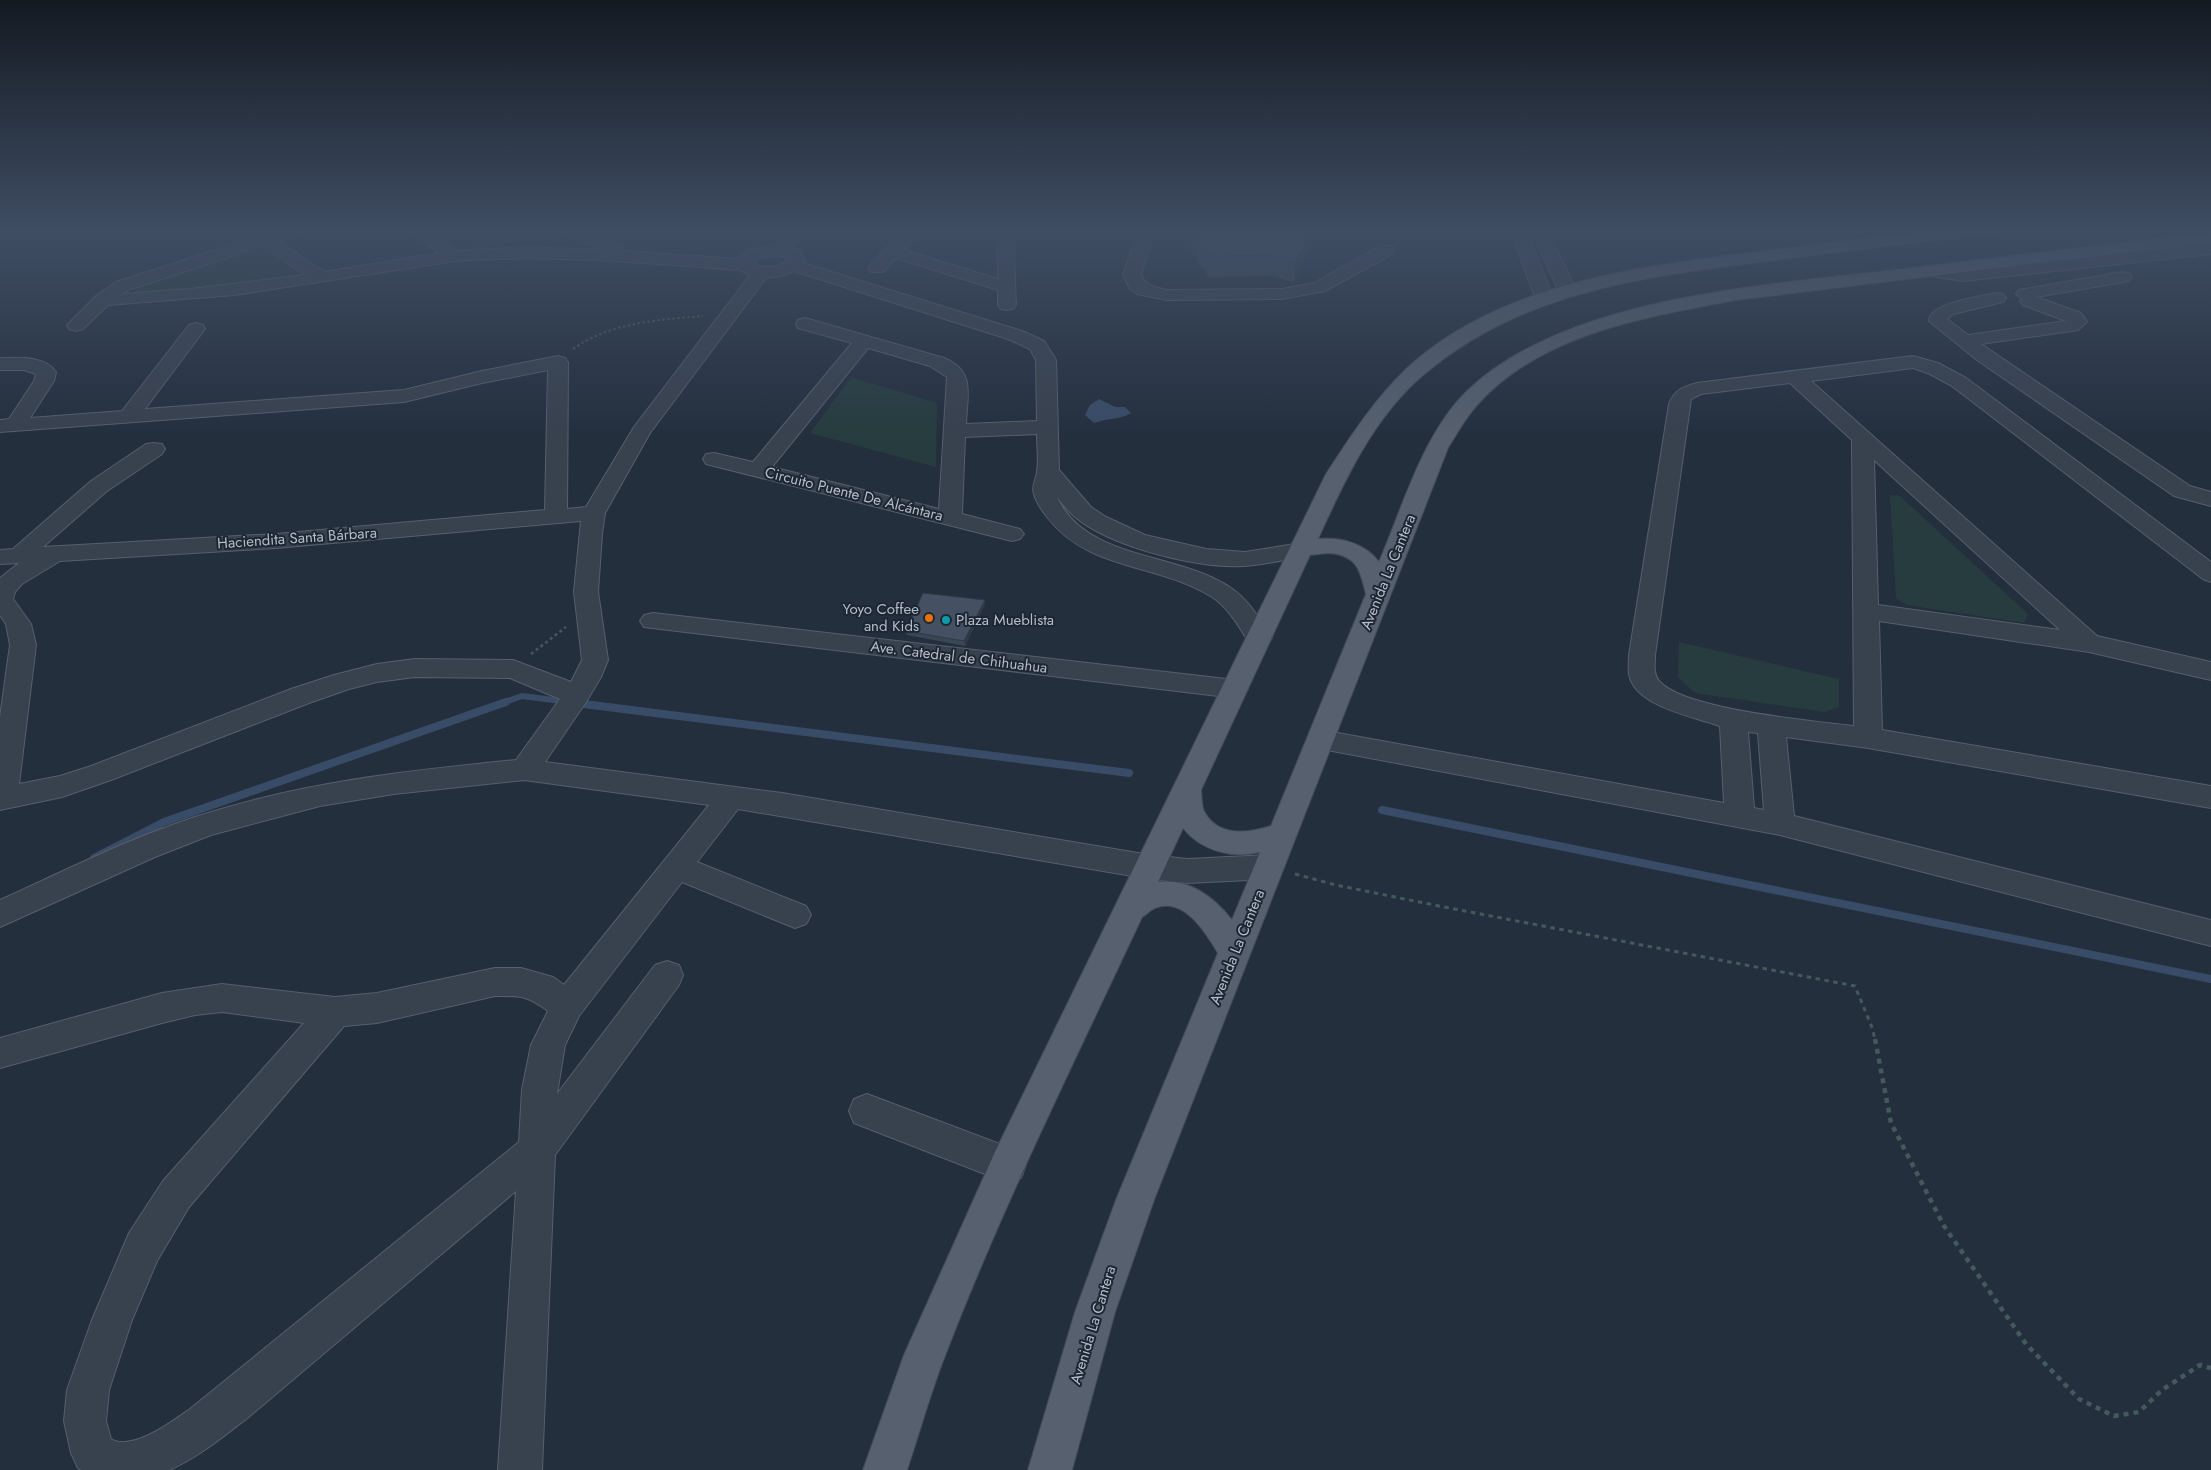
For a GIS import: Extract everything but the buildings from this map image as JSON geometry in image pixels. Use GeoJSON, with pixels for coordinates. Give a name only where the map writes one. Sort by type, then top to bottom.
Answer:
{"type":"FeatureCollection","features":[{"type":"Feature","properties":{"kind":"main road"},"geometry":{"type":"LineString","coordinates":[[885,1470],[919,1370],[1008,1165],[1352,446],[1392,393],[1413,373],[1457,338],[1508,312],[1562,303],[1574,298]]}},
{"type":"Feature","properties":{"kind":"main road","name":"Avenida La Cantera"},"geometry":{"type":"LineString","coordinates":[[1050,1470],[1095,1312],[1135,1200],[1437,448],[1456,417],[1477,393],[1504,371],[1554,342],[1582,331],[1692,303],[1722,298]]}},
{"type":"Feature","properties":{"kind":"main road"},"geometry":{"type":"LineString","coordinates":[[1554,342],[1564,329],[1562,303]]}},
{"type":"Feature","properties":{"kind":"main road"},"geometry":{"type":"LineString","coordinates":[[1301,550],[1314,545],[1330,545],[1356,553],[1366,560],[1370,567],[1379,596]]}},
{"type":"Feature","properties":{"kind":"main road"},"geometry":{"type":"LineString","coordinates":[[1187,790],[1190,814],[1201,829],[1218,840],[1237,845],[1259,843],[1283,833]]}},
{"type":"Feature","properties":{"kind":"main road"},"geometry":{"type":"LineString","coordinates":[[1130,909],[1149,896],[1173,894],[1194,900],[1207,912],[1235,952]]}},
{"type":"Feature","properties":{"kind":"street"},"geometry":{"type":"LineString","coordinates":[[76,325],[105,298]]}},
{"type":"Feature","properties":{"kind":"street"},"geometry":{"type":"LineString","coordinates":[[102,300],[152,298]]}},
{"type":"Feature","properties":{"kind":"street"},"geometry":{"type":"LineString","coordinates":[[524,770],[577,695],[596,660],[588,610],[587,562],[594,513],[641,431],[731,313],[738,298]]}},
{"type":"Feature","properties":{"kind":"street"},"geometry":{"type":"LineString","coordinates":[[895,298],[1015,335],[1036,345],[1046,360],[1048,471],[1044,487],[1046,500],[1054,514],[1065,526],[1097,546],[1173,560],[1244,559],[1301,550]]}},
{"type":"Feature","properties":{"kind":"street"},"geometry":{"type":"LineString","coordinates":[[1007,298],[1007,306]]}},
{"type":"Feature","properties":{"kind":"street"},"geometry":{"type":"LineString","coordinates":[[1559,298],[1562,303]]}},
{"type":"Feature","properties":{"kind":"street"},"geometry":{"type":"LineString","coordinates":[[1560,298],[1562,303]]}},
{"type":"Feature","properties":{"kind":"street"},"geometry":{"type":"LineString","coordinates":[[2027,298],[2026,303],[2011,303],[1996,298],[1947,310],[1938,316],[1938,321],[1964,341],[2182,491],[2211,500]]}},
{"type":"Feature","properties":{"kind":"street"},"geometry":{"type":"LineString","coordinates":[[1964,341],[2072,326],[2078,322],[2074,317],[2028,298]]}},
{"type":"Feature","properties":{"kind":"street","name":"Circuito Puente De Alcántara"},"geometry":{"type":"LineString","coordinates":[[805,324],[937,362],[952,369],[958,380],[950,518]]}},
{"type":"Feature","properties":{"kind":"street"},"geometry":{"type":"LineString","coordinates":[[129,416],[196,328]]}},
{"type":"Feature","properties":{"kind":"street","name":"Circuito Puente De Alcántara"},"geometry":{"type":"LineString","coordinates":[[758,470],[864,341]]}},
{"type":"Feature","properties":{"kind":"street"},"geometry":{"type":"LineString","coordinates":[[8,425],[404,396],[482,376],[558,362],[556,516]]}},
{"type":"Feature","properties":{"kind":"street"},"geometry":{"type":"LineString","coordinates":[[2211,574],[1940,369],[1913,362],[1696,389],[1682,395],[1678,404],[1642,655],[1642,676],[1651,689],[1670,700],[1733,720],[1868,738],[2211,797]]}},
{"type":"Feature","properties":{"kind":"street"},"geometry":{"type":"LineString","coordinates":[[0,364],[30,364],[42,368],[46,372],[44,381],[8,425]]}},
{"type":"Feature","properties":{"kind":"street"},"geometry":{"type":"LineString","coordinates":[[1795,377],[2089,643]]}},
{"type":"Feature","properties":{"kind":"street"},"geometry":{"type":"LineString","coordinates":[[955,425],[1047,421]]}},
{"type":"Feature","properties":{"kind":"street"},"geometry":{"type":"LineString","coordinates":[[1863,439],[1868,738]]}},
{"type":"Feature","properties":{"kind":"street"},"geometry":{"type":"LineString","coordinates":[[10,556],[99,486],[154,449]]}},
{"type":"Feature","properties":{"kind":"street","name":"Circuito Puente De Alcántara"},"geometry":{"type":"LineString","coordinates":[[714,459],[1012,534]]}},
{"type":"Feature","properties":{"kind":"street","name":"Haciendita Santa Bárbara"},"geometry":{"type":"LineString","coordinates":[[10,556],[276,541],[594,513]]}},
{"type":"Feature","properties":{"kind":"street"},"geometry":{"type":"LineString","coordinates":[[60,553],[22,572],[9,582],[2,591],[1,600],[18,619],[22,629],[23,646],[2,798],[62,786],[101,773],[300,696],[343,681],[378,673],[414,668],[512,669],[577,695]]}},
{"type":"Feature","properties":{"kind":"street"},"geometry":{"type":"LineString","coordinates":[[1173,560],[1199,580],[1226,595],[1242,610],[1259,638]]}},
{"type":"Feature","properties":{"kind":"street"},"geometry":{"type":"LineString","coordinates":[[1866,611],[2089,643],[2211,671]]}},
{"type":"Feature","properties":{"kind":"street","name":"Ave. Catedral de Chihuahua"},"geometry":{"type":"LineString","coordinates":[[653,621],[1235,689]]}},
{"type":"Feature","properties":{"kind":"street"},"geometry":{"type":"LineString","coordinates":[[1733,720],[1740,816]]}},
{"type":"Feature","properties":{"kind":"street"},"geometry":{"type":"LineString","coordinates":[[1772,725],[1780,824]]}},
{"type":"Feature","properties":{"kind":"street"},"geometry":{"type":"LineString","coordinates":[[1321,740],[1780,824],[2211,933]]}},
{"type":"Feature","properties":{"kind":"street"},"geometry":{"type":"LineString","coordinates":[[0,914],[144,849],[203,826],[254,811],[320,795],[394,783],[524,770],[731,797],[904,824],[1150,867],[1188,871],[1270,867]]}},
{"type":"Feature","properties":{"kind":"street"},"geometry":{"type":"LineString","coordinates":[[520,1470],[540,1090],[548,1045],[567,1006],[731,797]]}},
{"type":"Feature","properties":{"kind":"street"},"geometry":{"type":"LineString","coordinates":[[676,866],[795,915]]}},
{"type":"Feature","properties":{"kind":"street"},"geometry":{"type":"LineString","coordinates":[[335,1012],[176,1194],[143,1247],[112,1320],[88,1390],[85,1421],[93,1453],[112,1463],[134,1462],[161,1452],[195,1432],[246,1392],[537,1150],[667,975]]}},
{"type":"Feature","properties":{"kind":"street"},"geometry":{"type":"LineString","coordinates":[[0,1053],[25,1048],[114,1020],[195,1000],[222,998],[335,1012],[377,1008],[495,982],[521,982],[541,987],[567,1006]]}},
{"type":"Feature","properties":{"kind":"street"},"geometry":{"type":"LineString","coordinates":[[867,1111],[1008,1165]]}},
{"type":"Feature","properties":{"kind":"path"},"geometry":{"type":"LineString","coordinates":[[558,362],[584,340],[623,327],[661,320],[731,313]]}},
{"type":"Feature","properties":{"kind":"path"},"geometry":{"type":"LineString","coordinates":[[512,669],[588,610]]}},
{"type":"Feature","properties":{"kind":"path"},"geometry":{"type":"LineString","coordinates":[[1270,867],[1336,885],[1855,986],[1874,1030],[1891,1123],[1944,1226],[2032,1351],[2079,1399],[2114,1416],[2139,1412],[2162,1390],[2200,1365],[2211,1368]]}},
{"type":"Feature","properties":{"kind":"green space"},"geometry":{"type":"Polygon","coordinates":[[[851,377],[937,403],[936,467],[810,433],[851,377]]]}},
{"type":"Feature","properties":{"kind":"green space"},"geometry":{"type":"Polygon","coordinates":[[[1890,495],[1900,496],[2028,614],[2024,623],[1906,605],[1896,598],[1890,495]]]}},
{"type":"Feature","properties":{"kind":"green space"},"geometry":{"type":"Polygon","coordinates":[[[1679,642],[1839,679],[1839,707],[1825,712],[1695,693],[1678,677],[1679,642]]]}},
{"type":"Feature","properties":{"kind":"water"},"geometry":{"type":"Polygon","coordinates":[[[1099,399],[1115,407],[1125,407],[1131,413],[1122,417],[1094,423],[1085,415],[1090,405],[1099,399]]]}},
{"type":"Feature","properties":{"kind":"waterway"},"geometry":{"type":"LineString","coordinates":[[502,703],[522,696],[577,703]]}},
{"type":"Feature","properties":{"kind":"waterway"},"geometry":{"type":"LineString","coordinates":[[94,858],[164,822],[506,702]]}},
{"type":"Feature","properties":{"kind":"waterway"},"geometry":{"type":"LineString","coordinates":[[568,702],[1129,773]]}},
{"type":"Feature","properties":{"kind":"waterway"},"geometry":{"type":"LineString","coordinates":[[1382,810],[2211,979]]}},
{"type":"Feature","properties":{"kind":"place","name":"Yoyo Coffee and Kids"},"geometry":{"type":"Point","coordinates":[929,618]}},
{"type":"Feature","properties":{"kind":"place","name":"Plaza Mueblista"},"geometry":{"type":"Point","coordinates":[946,620]}}]}
